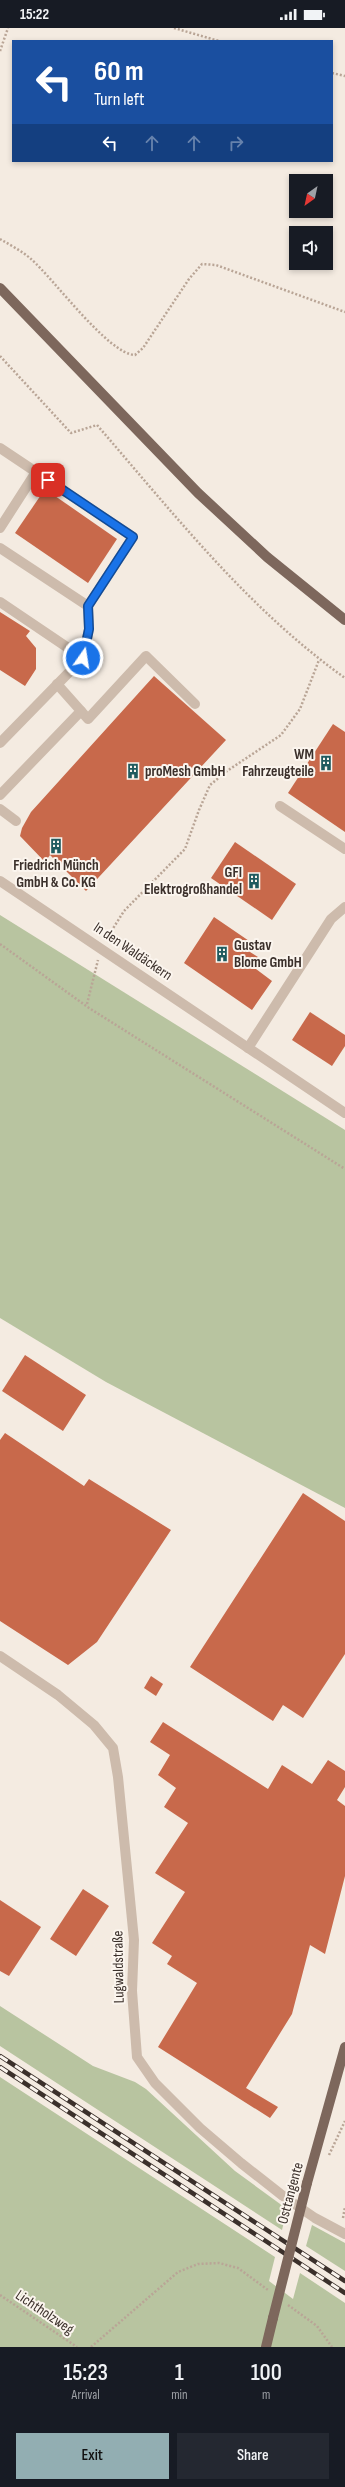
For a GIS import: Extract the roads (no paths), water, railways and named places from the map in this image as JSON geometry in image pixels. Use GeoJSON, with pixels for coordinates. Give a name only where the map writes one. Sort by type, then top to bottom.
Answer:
{"type":"FeatureCollection","features":[{"type":"Feature","properties":{"kind":"main road"},"geometry":{"type":"LineString","coordinates":[[0,288],[198,493],[252,543],[345,620]]}},
{"type":"Feature","properties":{"kind":"main road","name":"Osttangente"},"geometry":{"type":"LineString","coordinates":[[266,2347],[345,2047]]}},
{"type":"Feature","properties":{"kind":"street"},"geometry":{"type":"LineString","coordinates":[[0,448],[133,537],[88,606],[89,629],[83,658],[0,743]]}},
{"type":"Feature","properties":{"kind":"street"},"geometry":{"type":"LineString","coordinates":[[0,528],[36,472]]}},
{"type":"Feature","properties":{"kind":"street"},"geometry":{"type":"LineString","coordinates":[[0,548],[88,606]]}},
{"type":"Feature","properties":{"kind":"street"},"geometry":{"type":"LineString","coordinates":[[0,602],[83,658]]}},
{"type":"Feature","properties":{"kind":"street"},"geometry":{"type":"LineString","coordinates":[[57,684],[88,719],[146,656],[195,704]]}},
{"type":"Feature","properties":{"kind":"street"},"geometry":{"type":"LineString","coordinates":[[0,795],[81,711]]}},
{"type":"Feature","properties":{"kind":"street"},"geometry":{"type":"LineString","coordinates":[[280,806],[345,849]]}},
{"type":"Feature","properties":{"kind":"street"},"geometry":{"type":"LineString","coordinates":[[0,809],[16,821]]}},
{"type":"Feature","properties":{"kind":"street","name":"In den Waldäckern"},"geometry":{"type":"LineString","coordinates":[[0,881],[345,1113]]}},
{"type":"Feature","properties":{"kind":"street"},"geometry":{"type":"LineString","coordinates":[[248,1048],[331,919],[345,907]]}},
{"type":"Feature","properties":{"kind":"street","name":"Lugwaldstraße"},"geometry":{"type":"LineString","coordinates":[[0,1656],[58,1695],[94,1725],[113,1748],[118,1777],[134,1940],[132,1991],[137,2057],[155,2083],[200,2128],[241,2163],[283,2196],[315,2218],[345,2234]]}},
{"type":"Feature","properties":{"kind":"railway"},"geometry":{"type":"LineString","coordinates":[[0,2056],[345,2281]]}},
{"type":"Feature","properties":{"kind":"railway"},"geometry":{"type":"LineString","coordinates":[[0,2067],[345,2293]]}},
{"type":"Feature","properties":{"kind":"place","name":"WM Fahrzeugteile"},"geometry":{"type":"Point","coordinates":[326,763]}},
{"type":"Feature","properties":{"kind":"place","name":"proMesh GmbH"},"geometry":{"type":"Point","coordinates":[133,771]}},
{"type":"Feature","properties":{"kind":"place","name":"Friedrich Münch GmbH & Co. KG"},"geometry":{"type":"Point","coordinates":[56,846]}},
{"type":"Feature","properties":{"kind":"place","name":"GFI Elektrogroßhandel"},"geometry":{"type":"Point","coordinates":[254,881]}},
{"type":"Feature","properties":{"kind":"place","name":"Gustav Blome GmbH"},"geometry":{"type":"Point","coordinates":[222,954]}}]}
